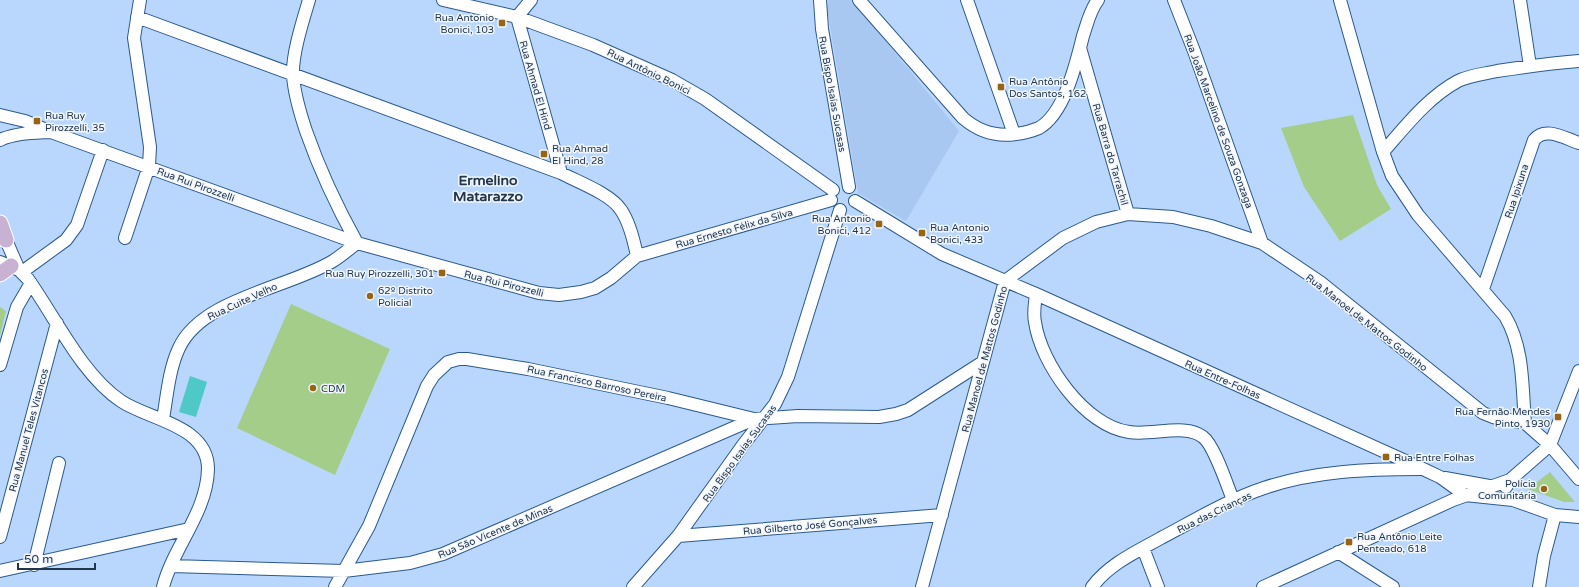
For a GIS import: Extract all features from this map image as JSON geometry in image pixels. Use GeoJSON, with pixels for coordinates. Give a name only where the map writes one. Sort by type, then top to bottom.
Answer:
{"type":"FeatureCollection","features":[{"type":"Feature","properties":{"kind":"main road"},"geometry":{"type":"LineString","coordinates":[[0,223],[3,238]]}},
{"type":"Feature","properties":{"kind":"street"},"geometry":{"type":"LineString","coordinates":[[125,238],[149,166],[150,147],[134,38],[140,0]]}},
{"type":"Feature","properties":{"kind":"street"},"geometry":{"type":"LineString","coordinates":[[309,0],[300,33],[293,74],[300,114],[315,157],[332,195],[357,243]]}},
{"type":"Feature","properties":{"kind":"street","name":"Rua Antônio Bonici"},"geometry":{"type":"LineString","coordinates":[[443,0],[517,17],[593,45],[672,80],[705,99],[832,195],[836,208],[840,210]]}},
{"type":"Feature","properties":{"kind":"street"},"geometry":{"type":"LineString","coordinates":[[517,17],[531,0]]}},
{"type":"Feature","properties":{"kind":"street","name":"Rua Bispo Isaías Sucasas"},"geometry":{"type":"LineString","coordinates":[[820,0],[822,29],[849,187]]}},
{"type":"Feature","properties":{"kind":"street"},"geometry":{"type":"LineString","coordinates":[[859,0],[963,118],[982,131],[998,134],[1014,134],[1040,127],[1049,119],[1066,91],[1088,20],[1094,5],[1098,0]]}},
{"type":"Feature","properties":{"kind":"street"},"geometry":{"type":"LineString","coordinates":[[967,0],[1014,134]]}},
{"type":"Feature","properties":{"kind":"street","name":"Rua João Marcelino de Souza Gonzaga"},"geometry":{"type":"LineString","coordinates":[[1174,0],[1194,51],[1262,243]]}},
{"type":"Feature","properties":{"kind":"street"},"geometry":{"type":"LineString","coordinates":[[1340,0],[1383,152],[1392,176],[1418,215],[1505,316],[1517,340],[1525,423],[1550,445],[1579,478]]}},
{"type":"Feature","properties":{"kind":"street"},"geometry":{"type":"LineString","coordinates":[[1520,0],[1530,66]]}},
{"type":"Feature","properties":{"kind":"street"},"geometry":{"type":"LineString","coordinates":[[137,17],[561,174],[608,197],[621,208],[633,238],[637,256]]}},
{"type":"Feature","properties":{"kind":"street","name":"Rua Ahmad El Hind"},"geometry":{"type":"LineString","coordinates":[[517,17],[561,174]]}},
{"type":"Feature","properties":{"kind":"street","name":"Rua Barra do Tarrachil"},"geometry":{"type":"LineString","coordinates":[[1080,48],[1128,214]]}},
{"type":"Feature","properties":{"kind":"street"},"geometry":{"type":"LineString","coordinates":[[1383,152],[1443,90],[1459,81],[1474,75],[1530,66],[1579,61]]}},
{"type":"Feature","properties":{"kind":"street","name":"Rua Rui Pirozzelli"},"geometry":{"type":"LineString","coordinates":[[0,115],[25,121],[51,132],[149,166],[357,243],[539,293],[559,295],[596,288],[611,278],[637,256]]}},
{"type":"Feature","properties":{"kind":"street","name":"Rua Rui Pirozzelli"},"geometry":{"type":"LineString","coordinates":[[0,140],[8,136],[51,132]]}},
{"type":"Feature","properties":{"kind":"street","name":"Rua Ipixuna"},"geometry":{"type":"LineString","coordinates":[[1483,289],[1534,140],[1538,135],[1546,133],[1579,143]]}},
{"type":"Feature","properties":{"kind":"street"},"geometry":{"type":"LineString","coordinates":[[10,269],[66,240],[77,225],[103,150]]}},
{"type":"Feature","properties":{"kind":"street"},"geometry":{"type":"LineString","coordinates":[[832,195],[843,185],[849,187],[855,196],[855,201],[852,206],[840,210]]}},
{"type":"Feature","properties":{"kind":"street","name":"Rua Ernesto Félix da Silva"},"geometry":{"type":"LineString","coordinates":[[637,256],[832,195]]}},
{"type":"Feature","properties":{"kind":"street"},"geometry":{"type":"LineString","coordinates":[[855,201],[879,218],[942,254],[1005,281]]}},
{"type":"Feature","properties":{"kind":"street","name":"Rua Bispo Isaías Sucasas"},"geometry":{"type":"LineString","coordinates":[[633,587],[678,536],[743,445],[760,418],[779,398],[788,377],[840,210]]}},
{"type":"Feature","properties":{"kind":"street","name":"Rua Manoel de Mattos Godinho"},"geometry":{"type":"LineString","coordinates":[[922,587],[1005,281],[1063,238],[1096,222],[1128,214],[1173,218],[1211,226],[1262,243],[1320,282],[1483,413],[1493,417],[1525,423]]}},
{"type":"Feature","properties":{"kind":"street"},"geometry":{"type":"LineString","coordinates":[[3,238],[10,269],[31,283],[87,367],[103,386],[120,401],[138,410],[163,419],[181,429],[197,441],[204,450],[208,460],[208,471],[204,492],[163,587]]}},
{"type":"Feature","properties":{"kind":"street","name":"Rua Cuite Velho"},"geometry":{"type":"LineString","coordinates":[[163,419],[176,355],[186,335],[195,325],[220,309],[333,261],[357,243]]}},
{"type":"Feature","properties":{"kind":"street","name":"Rua Entre-Folhas"},"geometry":{"type":"LineString","coordinates":[[1005,281],[1423,469],[1440,477],[1465,495]]}},
{"type":"Feature","properties":{"kind":"street"},"geometry":{"type":"LineString","coordinates":[[0,365],[17,307],[31,283]]}},
{"type":"Feature","properties":{"kind":"street"},"geometry":{"type":"LineString","coordinates":[[1036,294],[1035,322],[1039,338],[1056,374],[1078,402],[1115,429],[1140,433],[1187,430],[1197,433],[1204,438],[1210,446],[1233,500]]}},
{"type":"Feature","properties":{"kind":"street","name":"Rua Manuel Teles Vitancos"},"geometry":{"type":"LineString","coordinates":[[0,537],[57,323]]}},
{"type":"Feature","properties":{"kind":"street","name":"Rua Francisco Barroso Pereira"},"geometry":{"type":"LineString","coordinates":[[335,587],[369,526],[427,386],[442,367],[454,359],[467,359],[528,369],[760,418],[798,416],[879,417],[896,414],[908,410],[927,399],[982,362]]}},
{"type":"Feature","properties":{"kind":"street"},"geometry":{"type":"LineString","coordinates":[[1514,500],[1506,493],[1507,484],[1550,445],[1579,371]]}},
{"type":"Feature","properties":{"kind":"street","name":"Rua São Vicente de Minas"},"geometry":{"type":"LineString","coordinates":[[171,566],[344,571],[410,564],[443,554],[760,418]]}},
{"type":"Feature","properties":{"kind":"street"},"geometry":{"type":"LineString","coordinates":[[34,565],[59,463]]}},
{"type":"Feature","properties":{"kind":"street","name":"Rua das Crianças"},"geometry":{"type":"LineString","coordinates":[[1092,587],[1104,573],[1120,561],[1233,500],[1265,488],[1319,475],[1344,472],[1423,469]]}},
{"type":"Feature","properties":{"kind":"street","name":"Rua Entre-Folhas"},"geometry":{"type":"LineString","coordinates":[[1440,477],[1491,486]]}},
{"type":"Feature","properties":{"kind":"street"},"geometry":{"type":"LineString","coordinates":[[1263,587],[1465,495],[1510,480]]}},
{"type":"Feature","properties":{"kind":"street"},"geometry":{"type":"LineString","coordinates":[[1465,495],[1514,500],[1579,522]]}},
{"type":"Feature","properties":{"kind":"street","name":"Rua Gilberto José Gonçalves"},"geometry":{"type":"LineString","coordinates":[[678,536],[942,515]]}},
{"type":"Feature","properties":{"kind":"street"},"geometry":{"type":"LineString","coordinates":[[1555,515],[1579,517]]}},
{"type":"Feature","properties":{"kind":"street"},"geometry":{"type":"LineString","coordinates":[[1539,587],[1544,556],[1555,515]]}},
{"type":"Feature","properties":{"kind":"street"},"geometry":{"type":"LineString","coordinates":[[0,571],[34,565],[189,529]]}},
{"type":"Feature","properties":{"kind":"street"},"geometry":{"type":"LineString","coordinates":[[1143,548],[1158,587]]}},
{"type":"Feature","properties":{"kind":"street"},"geometry":{"type":"LineString","coordinates":[[1338,552],[1393,587]]}},
{"type":"Feature","properties":{"kind":"shaded area"},"geometry":{"type":"Polygon","coordinates":[[[829,0],[852,0],[959,131],[906,221],[858,193],[827,8],[829,0]]]}},
{"type":"Feature","properties":{"kind":"shaded area"},"geometry":{"type":"Polygon","coordinates":[[[1353,115],[1377,185],[1391,209],[1340,241],[1304,187],[1281,128],[1353,115]]]}},
{"type":"Feature","properties":{"kind":"shaded area","name":"CDM"},"geometry":{"type":"Polygon","coordinates":[[[291,304],[390,349],[335,475],[237,428],[291,304]]]}},
{"type":"Feature","properties":{"kind":"shaded area"},"geometry":{"type":"Polygon","coordinates":[[[0,307],[6,311],[0,336],[0,307]]]}},
{"type":"Feature","properties":{"kind":"shaded area"},"geometry":{"type":"Polygon","coordinates":[[[190,376],[207,382],[196,417],[179,412],[190,376]]]}},
{"type":"Feature","properties":{"kind":"shaded area"},"geometry":{"type":"Polygon","coordinates":[[[1550,472],[1575,502],[1564,502],[1528,489],[1550,472]]]}},
{"type":"Feature","properties":{"kind":"place","name":"Rua Antonio Bonici, 103"},"geometry":{"type":"Point","coordinates":[502,23]}},
{"type":"Feature","properties":{"kind":"place","name":"Rua Antônio Dos Santos, 162"},"geometry":{"type":"Point","coordinates":[1001,87]}},
{"type":"Feature","properties":{"kind":"place","name":"Rua Ruy Pirozzelli, 35"},"geometry":{"type":"Point","coordinates":[37,121]}},
{"type":"Feature","properties":{"kind":"place","name":"Rua Ahmad El Hind, 28"},"geometry":{"type":"Point","coordinates":[544,154]}},
{"type":"Feature","properties":{"kind":"place","name":"Rua Antonio Bonici, 412"},"geometry":{"type":"Point","coordinates":[879,224]}},
{"type":"Feature","properties":{"kind":"place","name":"Rua Antonio Bonici, 433"},"geometry":{"type":"Point","coordinates":[922,233]}},
{"type":"Feature","properties":{"kind":"place","name":"Rua Ruy Pirozzelli, 301"},"geometry":{"type":"Point","coordinates":[442,273]}},
{"type":"Feature","properties":{"kind":"place","name":"62º Distrito Policial"},"geometry":{"type":"Point","coordinates":[370,296]}},
{"type":"Feature","properties":{"kind":"place","name":"CDM"},"geometry":{"type":"Point","coordinates":[313,388]}},
{"type":"Feature","properties":{"kind":"place","name":"Rua Fernão Mendes Pinto, 1930"},"geometry":{"type":"Point","coordinates":[1558,417]}},
{"type":"Feature","properties":{"kind":"place","name":"Rua Entre Folhas"},"geometry":{"type":"Point","coordinates":[1386,457]}},
{"type":"Feature","properties":{"kind":"place","name":"Polícia Comunitária"},"geometry":{"type":"Point","coordinates":[1544,489]}},
{"type":"Feature","properties":{"kind":"place","name":"Rua Antônio Leite Penteado, 618"},"geometry":{"type":"Point","coordinates":[1349,542]}},
{"type":"Feature","properties":{"kind":"district","name":"Ermelino Matarazzo"},"geometry":{"type":"Point","coordinates":[488,188]}}]}
